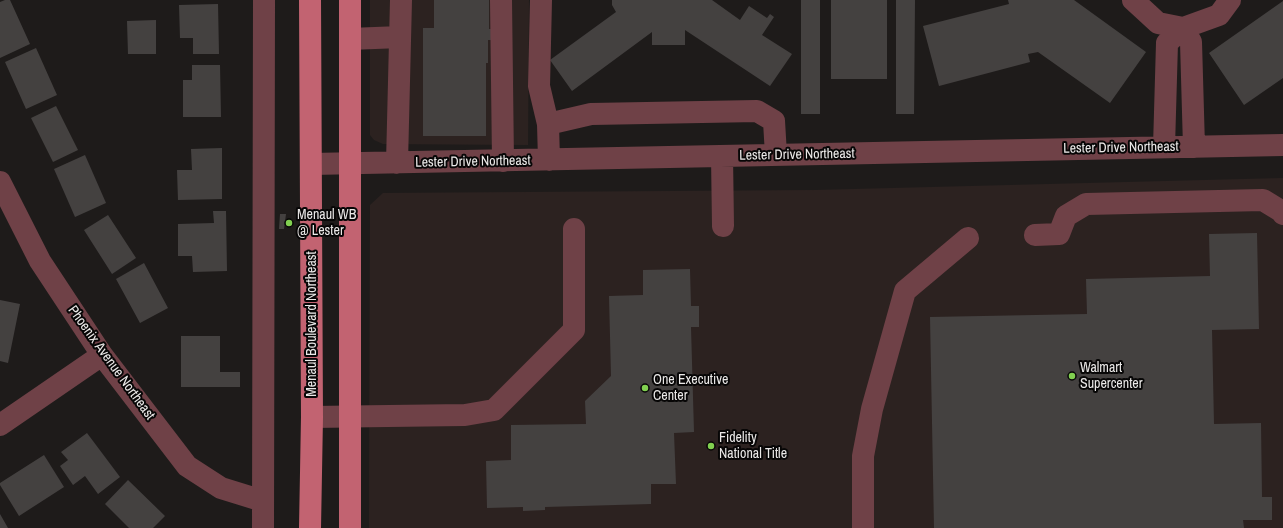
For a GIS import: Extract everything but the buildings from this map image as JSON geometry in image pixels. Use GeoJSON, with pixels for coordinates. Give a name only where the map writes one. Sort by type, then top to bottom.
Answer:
{"type":"FeatureCollection","features":[{"type":"Feature","properties":{"kind":"main road","name":"Menaul Boulevard Northeast"},"geometry":{"type":"LineString","coordinates":[[310,0],[312,417],[310,528]]}},
{"type":"Feature","properties":{"kind":"main road"},"geometry":{"type":"LineString","coordinates":[[350,0],[350,528]]}},
{"type":"Feature","properties":{"kind":"street"},"geometry":{"type":"LineString","coordinates":[[263,528],[264,0]]}},
{"type":"Feature","properties":{"kind":"street"},"geometry":{"type":"LineString","coordinates":[[397,163],[401,0]]}},
{"type":"Feature","properties":{"kind":"street"},"geometry":{"type":"LineString","coordinates":[[501,0],[503,161]]}},
{"type":"Feature","properties":{"kind":"street"},"geometry":{"type":"LineString","coordinates":[[541,0],[539,86],[548,124],[549,160]]}},
{"type":"Feature","properties":{"kind":"street"},"geometry":{"type":"LineString","coordinates":[[1133,0],[1158,23],[1182,28],[1191,42],[1194,147]]}},
{"type":"Feature","properties":{"kind":"street"},"geometry":{"type":"LineString","coordinates":[[1164,147],[1167,43],[1182,28],[1219,15],[1230,0]]}},
{"type":"Feature","properties":{"kind":"street"},"geometry":{"type":"LineString","coordinates":[[350,39],[400,37]]}},
{"type":"Feature","properties":{"kind":"street"},"geometry":{"type":"LineString","coordinates":[[548,124],[591,114],[757,111],[774,121],[776,155]]}},
{"type":"Feature","properties":{"kind":"street","name":"Lester Drive Northeast"},"geometry":{"type":"LineString","coordinates":[[311,164],[1283,145]]}},
{"type":"Feature","properties":{"kind":"street"},"geometry":{"type":"LineString","coordinates":[[722,156],[723,226]]}},
{"type":"Feature","properties":{"kind":"street","name":"Phoenix Avenue Northeast"},"geometry":{"type":"LineString","coordinates":[[0,182],[40,261],[102,355],[187,466],[221,488],[263,500]]}},
{"type":"Feature","properties":{"kind":"street"},"geometry":{"type":"LineString","coordinates":[[1035,235],[1059,234],[1066,216],[1086,204],[1263,200],[1281,211],[1283,214]]}},
{"type":"Feature","properties":{"kind":"street"},"geometry":{"type":"LineString","coordinates":[[312,417],[465,415],[494,410],[574,330],[574,229]]}},
{"type":"Feature","properties":{"kind":"street"},"geometry":{"type":"LineString","coordinates":[[863,528],[862,456],[872,409],[905,291],[968,238]]}},
{"type":"Feature","properties":{"kind":"street"},"geometry":{"type":"LineString","coordinates":[[0,425],[102,355]]}},
{"type":"Feature","properties":{"kind":"shaded area"},"geometry":{"type":"Polygon","coordinates":[[[370,0],[529,0],[528,145],[383,144],[374,140],[370,135],[370,0]]]}},
{"type":"Feature","properties":{"kind":"shaded area"},"geometry":{"type":"Polygon","coordinates":[[[1283,178],[1283,528],[369,528],[370,205],[383,193],[815,190],[1283,178]]]}},
{"type":"Feature","properties":{"kind":"place","name":"Menaul WB @ Lester"},"geometry":{"type":"Point","coordinates":[289,223]}},
{"type":"Feature","properties":{"kind":"place","name":"Walmart Supercenter"},"geometry":{"type":"Point","coordinates":[1072,376]}},
{"type":"Feature","properties":{"kind":"place","name":"One Executive Center"},"geometry":{"type":"Point","coordinates":[645,388]}},
{"type":"Feature","properties":{"kind":"place","name":"Fidelity National Title"},"geometry":{"type":"Point","coordinates":[711,446]}}]}
